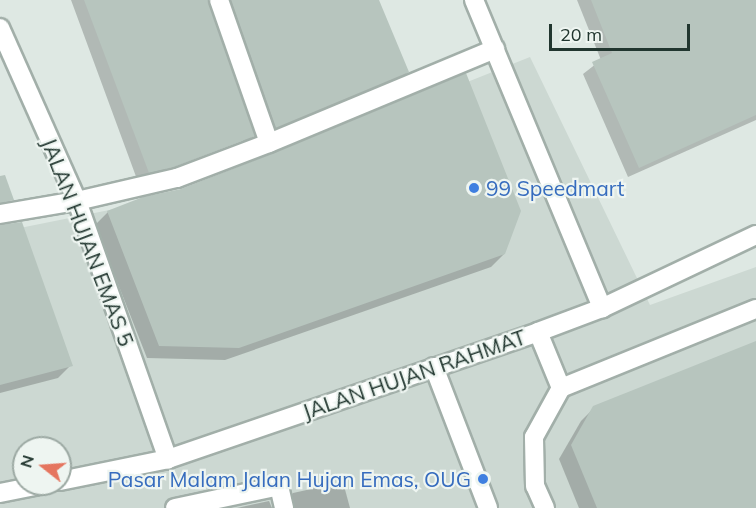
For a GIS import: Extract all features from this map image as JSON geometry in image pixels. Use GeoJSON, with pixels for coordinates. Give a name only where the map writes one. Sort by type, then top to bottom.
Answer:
{"type":"FeatureCollection","features":[{"type":"Feature","properties":{"kind":"street"},"geometry":{"type":"LineString","coordinates":[[219,0],[269,143]]}},
{"type":"Feature","properties":{"kind":"street"},"geometry":{"type":"LineString","coordinates":[[474,0],[602,308]]}},
{"type":"Feature","properties":{"kind":"street","name":"JALAN HUJAN EMAS 5"},"geometry":{"type":"LineString","coordinates":[[0,28],[77,201],[168,459]]}},
{"type":"Feature","properties":{"kind":"street"},"geometry":{"type":"LineString","coordinates":[[0,214],[77,201],[177,178],[269,143],[495,49]]}},
{"type":"Feature","properties":{"kind":"street","name":"JALAN HUJAN RAHMAT"},"geometry":{"type":"LineString","coordinates":[[72,479],[168,459],[538,332],[602,308],[756,236]]}},
{"type":"Feature","properties":{"kind":"street"},"geometry":{"type":"LineString","coordinates":[[545,508],[535,486],[534,437],[561,387],[756,309]]}},
{"type":"Feature","properties":{"kind":"street"},"geometry":{"type":"LineString","coordinates":[[538,332],[561,387]]}},
{"type":"Feature","properties":{"kind":"street"},"geometry":{"type":"LineString","coordinates":[[434,367],[488,508]]}},
{"type":"Feature","properties":{"kind":"street"},"geometry":{"type":"LineString","coordinates":[[175,508],[279,486],[284,508]]}},
{"type":"Feature","properties":{"kind":"shaded area"},"geometry":{"type":"Polygon","coordinates":[[[530,57],[650,305],[756,267],[756,508],[0,508],[0,232],[184,195],[530,57]]]}},
{"type":"Feature","properties":{"kind":"building"},"geometry":{"type":"Polygon","coordinates":[[[84,0],[208,0],[255,136],[174,167],[149,173],[84,0]]]}},
{"type":"Feature","properties":{"kind":"building"},"geometry":{"type":"Polygon","coordinates":[[[231,0],[379,0],[409,72],[276,128],[231,0]]]}},
{"type":"Feature","properties":{"kind":"building"},"geometry":{"type":"Polygon","coordinates":[[[591,0],[756,0],[756,115],[639,168],[592,62],[612,53],[591,0]]]}},
{"type":"Feature","properties":{"kind":"building"},"geometry":{"type":"Polygon","coordinates":[[[466,73],[521,211],[505,254],[239,348],[159,346],[107,211],[143,197],[181,189],[466,73]]]}},
{"type":"Feature","properties":{"kind":"building"},"geometry":{"type":"Polygon","coordinates":[[[5,175],[14,200],[0,203],[0,176],[5,175]]]}},
{"type":"Feature","properties":{"kind":"building"},"geometry":{"type":"Polygon","coordinates":[[[22,222],[73,366],[0,385],[0,225],[22,222]]]}},
{"type":"Feature","properties":{"kind":"building"},"geometry":{"type":"Polygon","coordinates":[[[756,341],[756,508],[597,508],[571,445],[593,406],[756,341]]]}},
{"type":"Feature","properties":{"kind":"place","name":"99 Speedmart"},"geometry":{"type":"Point","coordinates":[474,188]}},
{"type":"Feature","properties":{"kind":"place","name":"Pasar Malam Jalan Hujan Emas, OUG"},"geometry":{"type":"Point","coordinates":[483,479]}}]}
